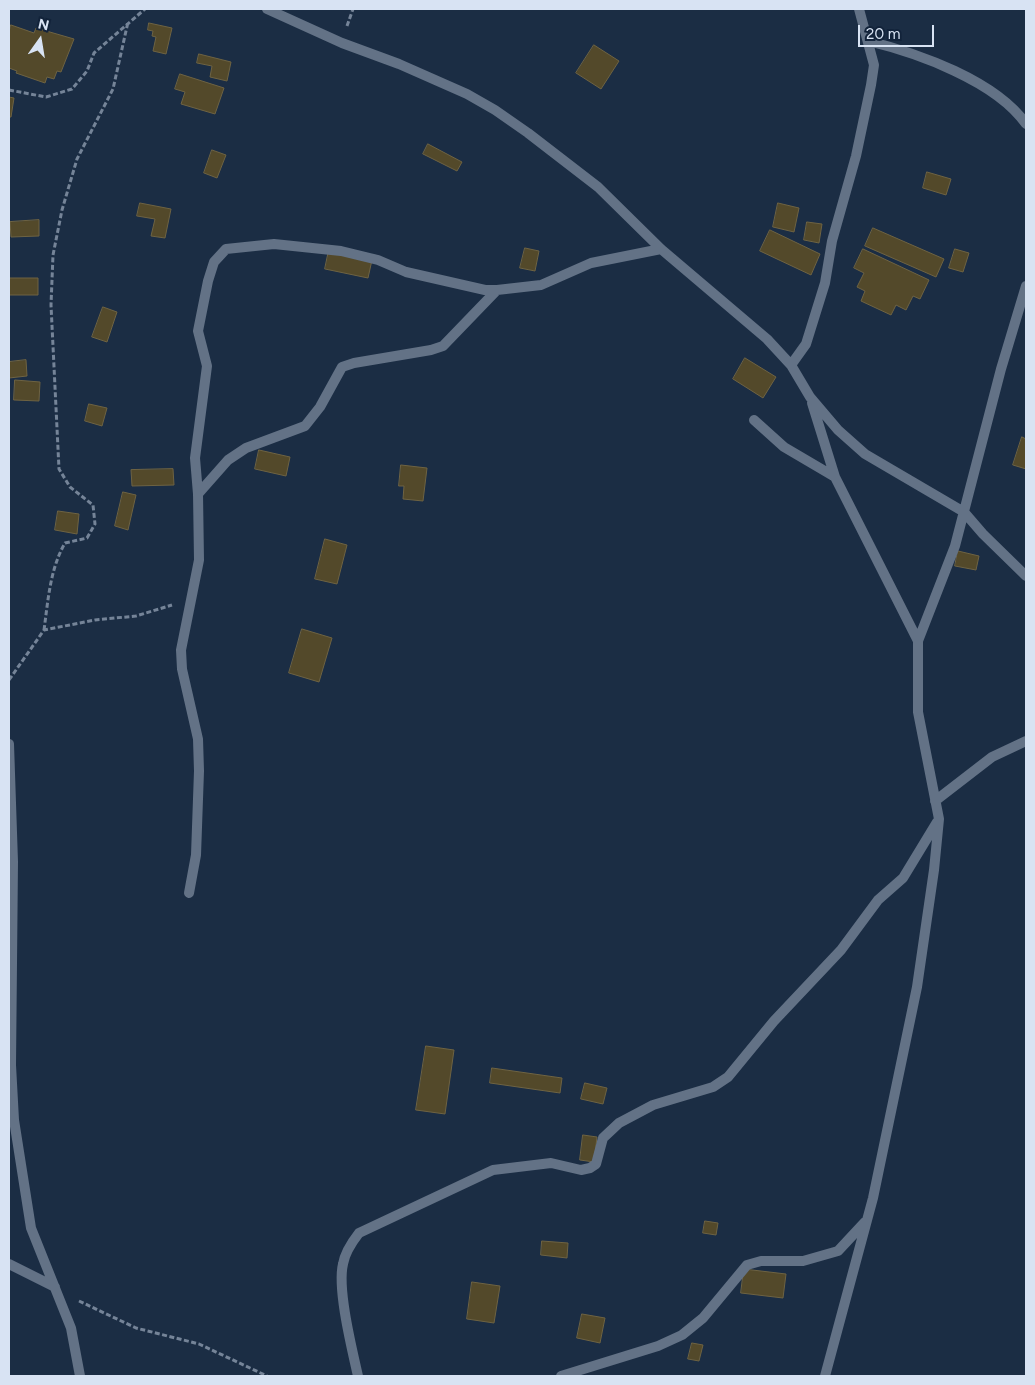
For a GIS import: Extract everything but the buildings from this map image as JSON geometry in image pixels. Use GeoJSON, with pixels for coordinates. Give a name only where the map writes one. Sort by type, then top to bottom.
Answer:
{"type":"FeatureCollection","features":[{"type":"Feature","properties":{"kind":"street"},"geometry":{"type":"LineString","coordinates":[[267,9],[342,43],[399,64],[468,94],[496,110],[598,187],[661,250],[766,339],[791,365],[810,397],[838,430],[865,454],[964,512],[983,534],[1026,576]]}},
{"type":"Feature","properties":{"kind":"street"},"geometry":{"type":"LineString","coordinates":[[791,365],[806,344],[825,283],[832,241],[856,156],[872,85],[874,65],[858,9]]}},
{"type":"Feature","properties":{"kind":"street"},"geometry":{"type":"LineString","coordinates":[[868,41],[932,61],[975,83],[1000,98],[1020,115],[1026,124]]}},
{"type":"Feature","properties":{"kind":"street"},"geometry":{"type":"LineString","coordinates":[[189,893],[196,855],[198,747],[182,669],[181,650],[196,578],[199,549],[195,458],[207,366],[198,331],[208,281],[214,262],[226,249],[274,244],[340,251],[378,260],[406,272],[485,290],[497,290],[541,285],[591,264],[661,250]]}},
{"type":"Feature","properties":{"kind":"street"},"geometry":{"type":"LineString","coordinates":[[825,1376],[875,1189],[917,988],[928,915],[939,819],[918,712],[918,641],[955,546],[1001,369],[1026,286]]}},
{"type":"Feature","properties":{"kind":"street"},"geometry":{"type":"LineString","coordinates":[[198,494],[228,460],[246,448],[305,426],[320,408],[342,367],[354,362],[430,350],[443,346],[497,290]]}},
{"type":"Feature","properties":{"kind":"street"},"geometry":{"type":"LineString","coordinates":[[810,397],[835,477],[918,641]]}},
{"type":"Feature","properties":{"kind":"street"},"geometry":{"type":"LineString","coordinates":[[754,420],[784,447],[835,477]]}},
{"type":"Feature","properties":{"kind":"street"},"geometry":{"type":"LineString","coordinates":[[935,801],[992,757],[1026,741]]}},
{"type":"Feature","properties":{"kind":"street"},"geometry":{"type":"LineString","coordinates":[[9,744],[13,853],[11,1065],[14,1120],[32,1228],[71,1328],[80,1376]]}},
{"type":"Feature","properties":{"kind":"street"},"geometry":{"type":"LineString","coordinates":[[358,1376],[343,1290],[342,1264],[350,1245],[360,1233],[492,1170],[550,1163],[581,1170],[590,1168],[596,1164],[603,1138],[619,1123],[653,1105],[713,1087],[728,1077],[774,1021],[841,950],[878,900],[903,878],[939,819]]}},
{"type":"Feature","properties":{"kind":"street"},"geometry":{"type":"LineString","coordinates":[[561,1376],[658,1346],[682,1335],[703,1318],[747,1265],[761,1261],[803,1261],[838,1252],[866,1221]]}},
{"type":"Feature","properties":{"kind":"street"},"geometry":{"type":"LineString","coordinates":[[9,1264],[55,1287]]}},
{"type":"Feature","properties":{"kind":"path"},"geometry":{"type":"LineString","coordinates":[[9,90],[46,97],[72,89],[87,70],[94,53],[145,9]]}},
{"type":"Feature","properties":{"kind":"path"},"geometry":{"type":"LineString","coordinates":[[9,680],[44,630],[58,555],[66,543],[86,538],[94,524],[93,505],[70,487],[59,470],[51,305],[53,255],[62,210],[77,159],[113,89],[128,22]]}},
{"type":"Feature","properties":{"kind":"path"},"geometry":{"type":"LineString","coordinates":[[44,630],[95,620],[136,616],[165,609],[178,602],[196,578]]}},
{"type":"Feature","properties":{"kind":"path"},"geometry":{"type":"LineString","coordinates":[[55,1287],[116,1320],[147,1331],[199,1344],[266,1376]]}}]}
